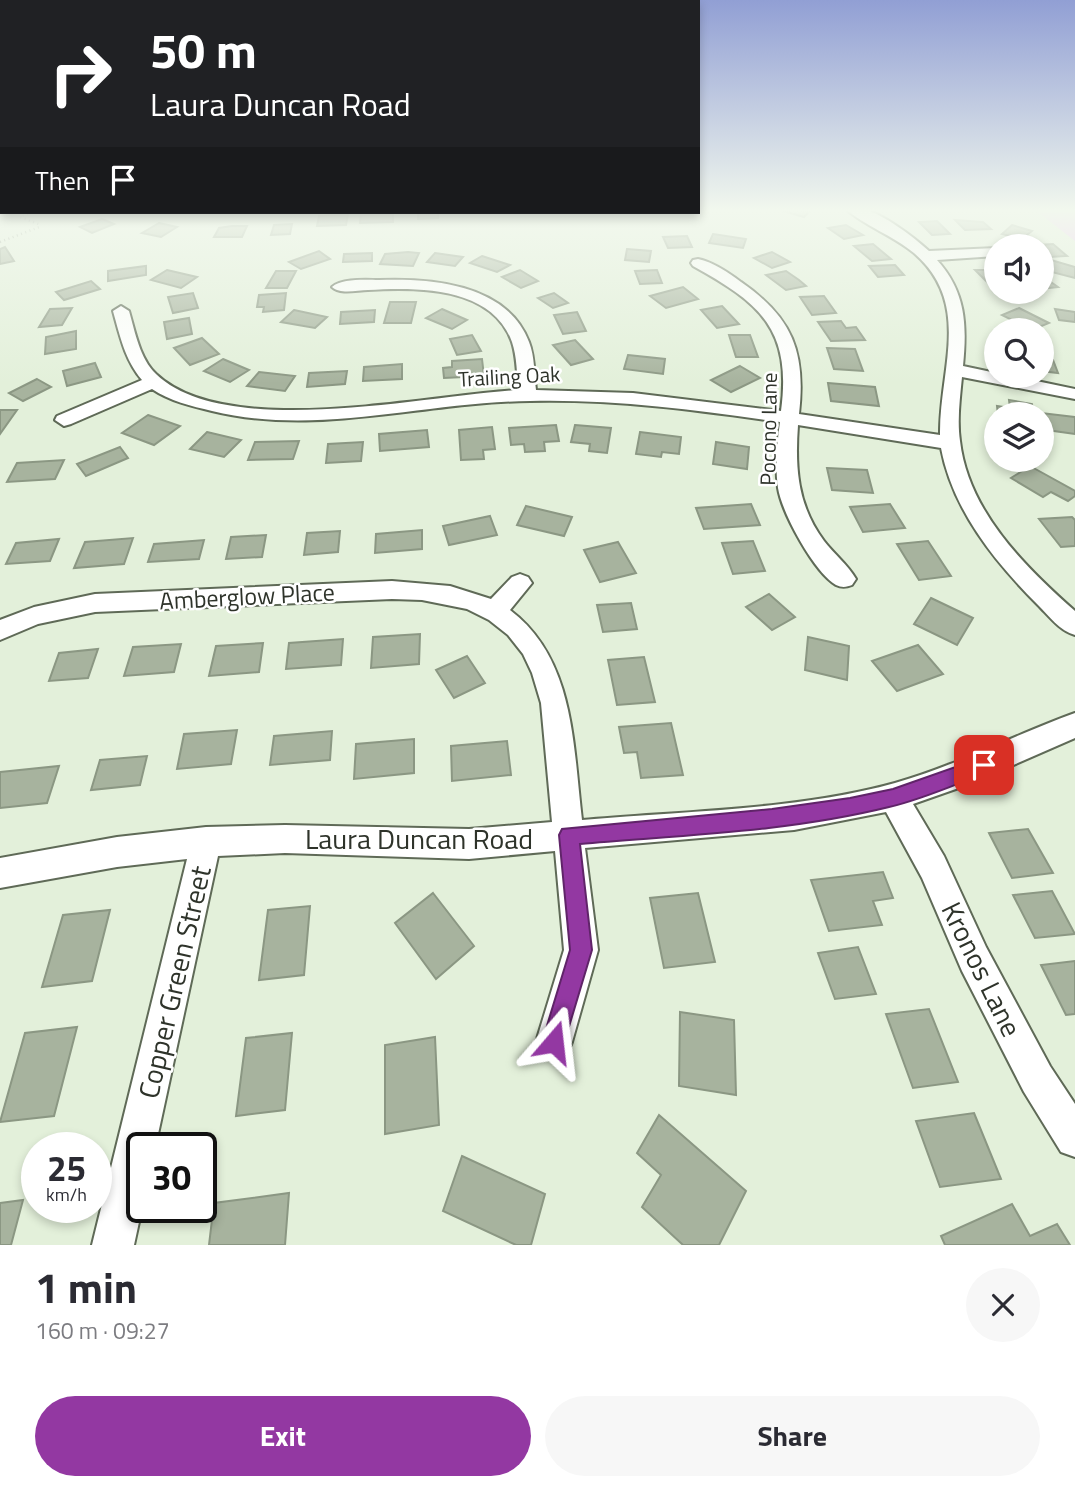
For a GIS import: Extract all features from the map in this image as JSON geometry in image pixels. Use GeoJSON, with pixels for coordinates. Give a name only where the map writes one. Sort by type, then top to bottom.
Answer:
{"type":"FeatureCollection","features":[{"type":"Feature","properties":{"kind":"street","name":"Pocono Lane"},"geometry":{"type":"LineString","coordinates":[[705,267],[749,294],[774,320],[783,335],[790,352],[793,372],[786,475],[790,495],[809,537],[844,579]]}},
{"type":"Feature","properties":{"kind":"street"},"geometry":{"type":"LineString","coordinates":[[934,267],[955,301],[957,316],[950,399],[950,443],[965,490],[984,526],[1035,589],[1075,626]]}},
{"type":"Feature","properties":{"kind":"street"},"geometry":{"type":"LineString","coordinates":[[340,287],[420,284],[453,290],[487,303],[500,313],[518,335],[523,349],[527,395]]}},
{"type":"Feature","properties":{"kind":"street","name":"Trailing Oak"},"geometry":{"type":"LineString","coordinates":[[121,311],[132,354],[153,382],[184,398],[217,408],[290,417],[527,395],[646,400],[950,443]]}},
{"type":"Feature","properties":{"kind":"street"},"geometry":{"type":"LineString","coordinates":[[954,370],[1075,394]]}},
{"type":"Feature","properties":{"kind":"street"},"geometry":{"type":"LineString","coordinates":[[64,420],[153,382]]}},
{"type":"Feature","properties":{"kind":"street"},"geometry":{"type":"LineString","coordinates":[[495,610],[520,583]]}},
{"type":"Feature","properties":{"kind":"street","name":"Amberglow Place"},"geometry":{"type":"LineString","coordinates":[[0,630],[34,616],[95,603],[365,591],[440,592],[472,600],[495,610],[517,627],[534,649],[548,678],[581,950],[554,1042]]}},
{"type":"Feature","properties":{"kind":"street","name":"Laura Duncan Road"},"geometry":{"type":"LineString","coordinates":[[0,873],[117,852],[206,842],[285,839],[469,844],[794,816],[893,797],[972,771],[1075,725]]}},
{"type":"Feature","properties":{"kind":"street","name":"Kronos Lane"},"geometry":{"type":"LineString","coordinates":[[893,797],[933,867],[974,959],[1037,1079],[1075,1139]]}},
{"type":"Feature","properties":{"kind":"street","name":"Copper Green Street"},"geometry":{"type":"LineString","coordinates":[[113,1245],[206,842]]}},
{"type":"Feature","properties":{"kind":"building"},"geometry":{"type":"Polygon","coordinates":[[[146,267],[146,275],[108,281],[108,271],[146,267]]]}},
{"type":"Feature","properties":{"kind":"building"},"geometry":{"type":"Polygon","coordinates":[[[482,267],[506,267],[497,272],[482,267]]]}},
{"type":"Feature","properties":{"kind":"building"},"geometry":{"type":"Polygon","coordinates":[[[870,267],[897,267],[904,275],[878,277],[870,267]]]}},
{"type":"Feature","properties":{"kind":"building"},"geometry":{"type":"Polygon","coordinates":[[[1054,267],[1075,267],[1075,278],[1054,273],[1054,267]]]}},
{"type":"Feature","properties":{"kind":"building"},"geometry":{"type":"Polygon","coordinates":[[[167,270],[197,277],[181,288],[151,280],[167,270]]]}},
{"type":"Feature","properties":{"kind":"building"},"geometry":{"type":"Polygon","coordinates":[[[520,270],[538,281],[521,288],[502,277],[520,270]]]}},
{"type":"Feature","properties":{"kind":"building"},"geometry":{"type":"Polygon","coordinates":[[[657,270],[662,283],[640,284],[635,271],[657,270]]]}},
{"type":"Feature","properties":{"kind":"building"},"geometry":{"type":"Polygon","coordinates":[[[975,270],[984,270],[984,279],[975,270]]]}},
{"type":"Feature","properties":{"kind":"building"},"geometry":{"type":"Polygon","coordinates":[[[276,271],[296,271],[287,288],[266,288],[276,271]]]}},
{"type":"Feature","properties":{"kind":"building"},"geometry":{"type":"Polygon","coordinates":[[[786,271],[806,286],[786,290],[766,275],[786,271]]]}},
{"type":"Feature","properties":{"kind":"building"},"geometry":{"type":"Polygon","coordinates":[[[91,281],[100,289],[64,300],[56,292],[91,281]]]}},
{"type":"Feature","properties":{"kind":"building"},"geometry":{"type":"Polygon","coordinates":[[[683,287],[698,299],[666,308],[650,296],[683,287]]]}},
{"type":"Feature","properties":{"kind":"building"},"geometry":{"type":"Polygon","coordinates":[[[193,293],[198,308],[173,313],[168,297],[193,293]]]}},
{"type":"Feature","properties":{"kind":"building"},"geometry":{"type":"Polygon","coordinates":[[[286,293],[284,310],[263,312],[264,307],[257,307],[259,295],[286,293]]]}},
{"type":"Feature","properties":{"kind":"building"},"geometry":{"type":"Polygon","coordinates":[[[554,293],[568,303],[553,308],[538,298],[554,293]]]}},
{"type":"Feature","properties":{"kind":"building"},"geometry":{"type":"Polygon","coordinates":[[[824,296],[836,313],[812,315],[800,297],[824,296]]]}},
{"type":"Feature","properties":{"kind":"building"},"geometry":{"type":"Polygon","coordinates":[[[390,302],[416,302],[411,323],[384,323],[390,302]]]}},
{"type":"Feature","properties":{"kind":"building"},"geometry":{"type":"Polygon","coordinates":[[[722,306],[739,324],[717,328],[701,310],[722,306]]]}},
{"type":"Feature","properties":{"kind":"building"},"geometry":{"type":"Polygon","coordinates":[[[72,308],[62,325],[39,327],[50,309],[72,308]]]}},
{"type":"Feature","properties":{"kind":"building"},"geometry":{"type":"Polygon","coordinates":[[[1019,308],[1039,318],[1008,318],[1002,315],[1019,308]]]}},
{"type":"Feature","properties":{"kind":"building"},"geometry":{"type":"Polygon","coordinates":[[[442,309],[467,320],[452,329],[426,318],[442,309]]]}},
{"type":"Feature","properties":{"kind":"building"},"geometry":{"type":"Polygon","coordinates":[[[1055,309],[1075,312],[1075,322],[1059,320],[1055,309]]]}},
{"type":"Feature","properties":{"kind":"building"},"geometry":{"type":"Polygon","coordinates":[[[294,310],[327,317],[315,328],[281,322],[294,310]]]}},
{"type":"Feature","properties":{"kind":"building"},"geometry":{"type":"Polygon","coordinates":[[[375,310],[374,322],[340,324],[341,312],[375,310]]]}},
{"type":"Feature","properties":{"kind":"building"},"geometry":{"type":"Polygon","coordinates":[[[577,312],[586,331],[563,334],[554,315],[577,312]]]}},
{"type":"Feature","properties":{"kind":"building"},"geometry":{"type":"Polygon","coordinates":[[[189,318],[192,334],[167,339],[164,322],[189,318]]]}},
{"type":"Feature","properties":{"kind":"building"},"geometry":{"type":"Polygon","coordinates":[[[841,321],[846,328],[856,327],[865,340],[831,341],[818,322],[841,321]]]}},
{"type":"Feature","properties":{"kind":"building"},"geometry":{"type":"Polygon","coordinates":[[[76,331],[76,349],[45,354],[46,337],[76,331]]]}},
{"type":"Feature","properties":{"kind":"building"},"geometry":{"type":"Polygon","coordinates":[[[472,335],[481,351],[457,355],[450,339],[472,335]]]}},
{"type":"Feature","properties":{"kind":"building"},"geometry":{"type":"Polygon","coordinates":[[[729,335],[750,335],[758,357],[736,357],[729,335]]]}},
{"type":"Feature","properties":{"kind":"building"},"geometry":{"type":"Polygon","coordinates":[[[202,338],[219,354],[190,365],[174,348],[202,338]]]}},
{"type":"Feature","properties":{"kind":"building"},"geometry":{"type":"Polygon","coordinates":[[[575,340],[593,359],[571,365],[553,345],[575,340]]]}},
{"type":"Feature","properties":{"kind":"building"},"geometry":{"type":"Polygon","coordinates":[[[827,348],[855,349],[863,371],[834,369],[827,348]]]}},
{"type":"Feature","properties":{"kind":"building"},"geometry":{"type":"Polygon","coordinates":[[[628,355],[665,359],[663,374],[624,369],[628,355]]]}},
{"type":"Feature","properties":{"kind":"building"},"geometry":{"type":"Polygon","coordinates":[[[223,359],[249,370],[230,382],[204,371],[223,359]]]}},
{"type":"Feature","properties":{"kind":"building"},"geometry":{"type":"Polygon","coordinates":[[[482,359],[484,376],[444,378],[443,368],[452,367],[452,361],[482,359]]]}},
{"type":"Feature","properties":{"kind":"building"},"geometry":{"type":"Polygon","coordinates":[[[95,363],[101,377],[67,386],[63,371],[95,363]]]}},
{"type":"Feature","properties":{"kind":"building"},"geometry":{"type":"Polygon","coordinates":[[[402,364],[402,379],[363,381],[364,367],[402,364]]]}},
{"type":"Feature","properties":{"kind":"building"},"geometry":{"type":"Polygon","coordinates":[[[740,366],[760,378],[731,392],[711,380],[740,366]]]}},
{"type":"Feature","properties":{"kind":"building"},"geometry":{"type":"Polygon","coordinates":[[[347,371],[345,384],[307,387],[309,373],[347,371]]]}},
{"type":"Feature","properties":{"kind":"building"},"geometry":{"type":"Polygon","coordinates":[[[259,372],[295,376],[285,391],[247,386],[259,372]]]}},
{"type":"Feature","properties":{"kind":"building"},"geometry":{"type":"Polygon","coordinates":[[[37,379],[51,387],[23,401],[9,393],[37,379]]]}},
{"type":"Feature","properties":{"kind":"building"},"geometry":{"type":"Polygon","coordinates":[[[828,383],[875,387],[879,406],[831,401],[828,383]]]}},
{"type":"Feature","properties":{"kind":"building"},"geometry":{"type":"Polygon","coordinates":[[[0,410],[17,410],[0,434],[0,410]]]}},
{"type":"Feature","properties":{"kind":"building"},"geometry":{"type":"Polygon","coordinates":[[[148,415],[180,426],[154,445],[122,433],[148,415]]]}},
{"type":"Feature","properties":{"kind":"building"},"geometry":{"type":"Polygon","coordinates":[[[1054,415],[1075,417],[1075,434],[1054,431],[1054,415]]]}},
{"type":"Feature","properties":{"kind":"building"},"geometry":{"type":"Polygon","coordinates":[[[556,425],[559,441],[544,442],[545,451],[525,452],[524,444],[511,445],[509,428],[556,425]]]}},
{"type":"Feature","properties":{"kind":"building"},"geometry":{"type":"Polygon","coordinates":[[[575,425],[611,428],[607,453],[589,451],[590,444],[571,442],[575,425]]]}},
{"type":"Feature","properties":{"kind":"building"},"geometry":{"type":"Polygon","coordinates":[[[492,427],[495,449],[483,450],[484,459],[461,460],[459,430],[492,427]]]}},
{"type":"Feature","properties":{"kind":"building"},"geometry":{"type":"Polygon","coordinates":[[[427,430],[429,447],[380,451],[379,434],[427,430]]]}},
{"type":"Feature","properties":{"kind":"building"},"geometry":{"type":"Polygon","coordinates":[[[207,432],[241,440],[224,457],[190,449],[207,432]]]}},
{"type":"Feature","properties":{"kind":"building"},"geometry":{"type":"Polygon","coordinates":[[[640,432],[681,437],[679,454],[662,452],[661,457],[636,454],[640,432]]]}},
{"type":"Feature","properties":{"kind":"building"},"geometry":{"type":"Polygon","coordinates":[[[299,441],[293,459],[248,460],[255,442],[299,441]]]}},
{"type":"Feature","properties":{"kind":"building"},"geometry":{"type":"Polygon","coordinates":[[[363,442],[361,461],[326,463],[328,444],[363,442]]]}},
{"type":"Feature","properties":{"kind":"building"},"geometry":{"type":"Polygon","coordinates":[[[716,442],[749,447],[747,469],[713,464],[716,442]]]}},
{"type":"Feature","properties":{"kind":"building"},"geometry":{"type":"Polygon","coordinates":[[[120,447],[128,458],[86,476],[77,464],[120,447]]]}},
{"type":"Feature","properties":{"kind":"building"},"geometry":{"type":"Polygon","coordinates":[[[64,460],[55,479],[7,482],[17,463],[64,460]]]}},
{"type":"Feature","properties":{"kind":"building"},"geometry":{"type":"Polygon","coordinates":[[[827,468],[867,470],[873,493],[832,490],[827,468]]]}},
{"type":"Feature","properties":{"kind":"building"},"geometry":{"type":"Polygon","coordinates":[[[1020,472],[1041,472],[1075,491],[1075,496],[1068,501],[1051,492],[1043,497],[1011,478],[1020,472]]]}},
{"type":"Feature","properties":{"kind":"building"},"geometry":{"type":"Polygon","coordinates":[[[751,504],[760,525],[704,529],[696,508],[751,504]]]}},
{"type":"Feature","properties":{"kind":"building"},"geometry":{"type":"Polygon","coordinates":[[[890,504],[905,528],[863,532],[850,507],[890,504]]]}},
{"type":"Feature","properties":{"kind":"building"},"geometry":{"type":"Polygon","coordinates":[[[526,506],[572,517],[564,536],[517,525],[526,506]]]}},
{"type":"Feature","properties":{"kind":"building"},"geometry":{"type":"Polygon","coordinates":[[[490,516],[497,535],[449,545],[443,526],[490,516]]]}},
{"type":"Feature","properties":{"kind":"building"},"geometry":{"type":"Polygon","coordinates":[[[1072,517],[1075,520],[1075,546],[1061,547],[1039,519],[1072,517]]]}},
{"type":"Feature","properties":{"kind":"building"},"geometry":{"type":"Polygon","coordinates":[[[422,530],[422,549],[375,553],[376,534],[422,530]]]}},
{"type":"Feature","properties":{"kind":"building"},"geometry":{"type":"Polygon","coordinates":[[[340,531],[338,552],[304,555],[307,533],[340,531]]]}},
{"type":"Feature","properties":{"kind":"building"},"geometry":{"type":"Polygon","coordinates":[[[266,535],[262,557],[226,559],[231,537],[266,535]]]}},
{"type":"Feature","properties":{"kind":"building"},"geometry":{"type":"Polygon","coordinates":[[[133,538],[124,564],[74,568],[85,542],[133,538]]]}},
{"type":"Feature","properties":{"kind":"building"},"geometry":{"type":"Polygon","coordinates":[[[59,539],[50,561],[6,564],[16,543],[59,539]]]}},
{"type":"Feature","properties":{"kind":"building"},"geometry":{"type":"Polygon","coordinates":[[[204,540],[199,559],[148,562],[154,544],[204,540]]]}},
{"type":"Feature","properties":{"kind":"building"},"geometry":{"type":"Polygon","coordinates":[[[753,541],[765,571],[733,574],[722,543],[753,541]]]}},
{"type":"Feature","properties":{"kind":"building"},"geometry":{"type":"Polygon","coordinates":[[[928,541],[951,576],[919,580],[897,544],[928,541]]]}},
{"type":"Feature","properties":{"kind":"building"},"geometry":{"type":"Polygon","coordinates":[[[618,542],[636,573],[600,582],[584,550],[618,542]]]}},
{"type":"Feature","properties":{"kind":"building"},"geometry":{"type":"Polygon","coordinates":[[[769,594],[795,617],[772,630],[746,607],[769,594]]]}},
{"type":"Feature","properties":{"kind":"building"},"geometry":{"type":"Polygon","coordinates":[[[931,598],[973,618],[957,645],[914,624],[931,598]]]}},
{"type":"Feature","properties":{"kind":"building"},"geometry":{"type":"Polygon","coordinates":[[[631,603],[637,629],[603,632],[597,605],[631,603]]]}},
{"type":"Feature","properties":{"kind":"building"},"geometry":{"type":"Polygon","coordinates":[[[420,634],[419,664],[371,668],[373,637],[420,634]]]}},
{"type":"Feature","properties":{"kind":"building"},"geometry":{"type":"Polygon","coordinates":[[[808,637],[849,646],[847,680],[805,670],[808,637]]]}},
{"type":"Feature","properties":{"kind":"building"},"geometry":{"type":"Polygon","coordinates":[[[343,639],[341,665],[286,669],[289,643],[343,639]]]}},
{"type":"Feature","properties":{"kind":"building"},"geometry":{"type":"Polygon","coordinates":[[[263,643],[259,672],[209,676],[216,646],[263,643]]]}},
{"type":"Feature","properties":{"kind":"building"},"geometry":{"type":"Polygon","coordinates":[[[181,644],[174,672],[124,676],[133,647],[181,644]]]}},
{"type":"Feature","properties":{"kind":"building"},"geometry":{"type":"Polygon","coordinates":[[[918,645],[943,674],[897,691],[872,661],[918,645]]]}},
{"type":"Feature","properties":{"kind":"building"},"geometry":{"type":"Polygon","coordinates":[[[98,649],[88,678],[49,681],[59,653],[98,649]]]}},
{"type":"Feature","properties":{"kind":"building"},"geometry":{"type":"Polygon","coordinates":[[[467,656],[485,683],[454,698],[436,670],[467,656]]]}},
{"type":"Feature","properties":{"kind":"building"},"geometry":{"type":"Polygon","coordinates":[[[644,657],[655,702],[617,705],[608,660],[644,657]]]}},
{"type":"Feature","properties":{"kind":"building"},"geometry":{"type":"Polygon","coordinates":[[[671,723],[683,775],[641,778],[637,752],[624,753],[619,727],[671,723]]]}},
{"type":"Feature","properties":{"kind":"building"},"geometry":{"type":"Polygon","coordinates":[[[237,730],[231,764],[177,769],[184,734],[237,730]]]}},
{"type":"Feature","properties":{"kind":"building"},"geometry":{"type":"Polygon","coordinates":[[[332,731],[330,760],[270,765],[274,736],[332,731]]]}},
{"type":"Feature","properties":{"kind":"building"},"geometry":{"type":"Polygon","coordinates":[[[414,739],[414,773],[354,779],[356,744],[414,739]]]}},
{"type":"Feature","properties":{"kind":"building"},"geometry":{"type":"Polygon","coordinates":[[[507,741],[511,775],[452,781],[451,746],[507,741]]]}},
{"type":"Feature","properties":{"kind":"building"},"geometry":{"type":"Polygon","coordinates":[[[147,756],[140,785],[91,790],[100,760],[147,756]]]}},
{"type":"Feature","properties":{"kind":"building"},"geometry":{"type":"Polygon","coordinates":[[[59,766],[47,803],[0,808],[0,772],[59,766]]]}},
{"type":"Feature","properties":{"kind":"building"},"geometry":{"type":"Polygon","coordinates":[[[1028,829],[1053,873],[1012,878],[989,833],[1028,829]]]}},
{"type":"Feature","properties":{"kind":"building"},"geometry":{"type":"Polygon","coordinates":[[[883,872],[893,898],[873,901],[882,925],[829,931],[811,880],[883,872]]]}},
{"type":"Feature","properties":{"kind":"building"},"geometry":{"type":"Polygon","coordinates":[[[1052,891],[1075,934],[1035,938],[1013,895],[1052,891]]]}},
{"type":"Feature","properties":{"kind":"building"},"geometry":{"type":"Polygon","coordinates":[[[433,893],[474,946],[436,979],[395,923],[433,893]]]}},
{"type":"Feature","properties":{"kind":"building"},"geometry":{"type":"Polygon","coordinates":[[[698,893],[715,962],[664,968],[650,898],[698,893]]]}},
{"type":"Feature","properties":{"kind":"building"},"geometry":{"type":"Polygon","coordinates":[[[310,906],[304,975],[259,980],[268,910],[310,906]]]}},
{"type":"Feature","properties":{"kind":"building"},"geometry":{"type":"Polygon","coordinates":[[[110,910],[92,981],[42,987],[63,915],[110,910]]]}},
{"type":"Feature","properties":{"kind":"building"},"geometry":{"type":"Polygon","coordinates":[[[858,947],[876,994],[835,999],[818,953],[858,947]]]}},
{"type":"Feature","properties":{"kind":"building"},"geometry":{"type":"Polygon","coordinates":[[[1075,961],[1075,1014],[1066,1015],[1041,965],[1075,961]]]}},
{"type":"Feature","properties":{"kind":"building"},"geometry":{"type":"Polygon","coordinates":[[[929,1009],[958,1082],[913,1088],[886,1014],[929,1009]]]}},
{"type":"Feature","properties":{"kind":"building"},"geometry":{"type":"Polygon","coordinates":[[[680,1012],[734,1020],[736,1095],[679,1086],[680,1012]]]}},
{"type":"Feature","properties":{"kind":"building"},"geometry":{"type":"Polygon","coordinates":[[[77,1027],[54,1116],[0,1122],[25,1033],[77,1027]]]}},
{"type":"Feature","properties":{"kind":"building"},"geometry":{"type":"Polygon","coordinates":[[[292,1033],[285,1110],[236,1116],[246,1038],[292,1033]]]}},
{"type":"Feature","properties":{"kind":"building"},"geometry":{"type":"Polygon","coordinates":[[[435,1037],[439,1125],[385,1134],[385,1045],[435,1037]]]}},
{"type":"Feature","properties":{"kind":"building"},"geometry":{"type":"Polygon","coordinates":[[[974,1113],[1001,1179],[940,1187],[916,1121],[974,1113]]]}},
{"type":"Feature","properties":{"kind":"building"},"geometry":{"type":"Polygon","coordinates":[[[659,1115],[746,1191],[719,1245],[683,1245],[642,1207],[661,1175],[637,1153],[659,1115]]]}},
{"type":"Feature","properties":{"kind":"building"},"geometry":{"type":"Polygon","coordinates":[[[462,1156],[545,1194],[531,1245],[516,1245],[443,1211],[462,1156]]]}},
{"type":"Feature","properties":{"kind":"building"},"geometry":{"type":"Polygon","coordinates":[[[289,1193],[285,1245],[209,1245],[212,1223],[217,1223],[217,1203],[289,1193]]]}},
{"type":"Feature","properties":{"kind":"building"},"geometry":{"type":"Polygon","coordinates":[[[21,1200],[11,1245],[0,1245],[0,1203],[21,1200]]]}},
{"type":"Feature","properties":{"kind":"building"},"geometry":{"type":"Polygon","coordinates":[[[1012,1204],[1030,1236],[1057,1224],[1070,1245],[945,1245],[941,1236],[1012,1204]]]}},
{"type":"Feature","properties":{"kind":"route"},"geometry":{"type":"LineString","coordinates":[[554,1042],[581,950],[569,835],[794,816],[850,807],[893,797],[984,765]]}}]}
